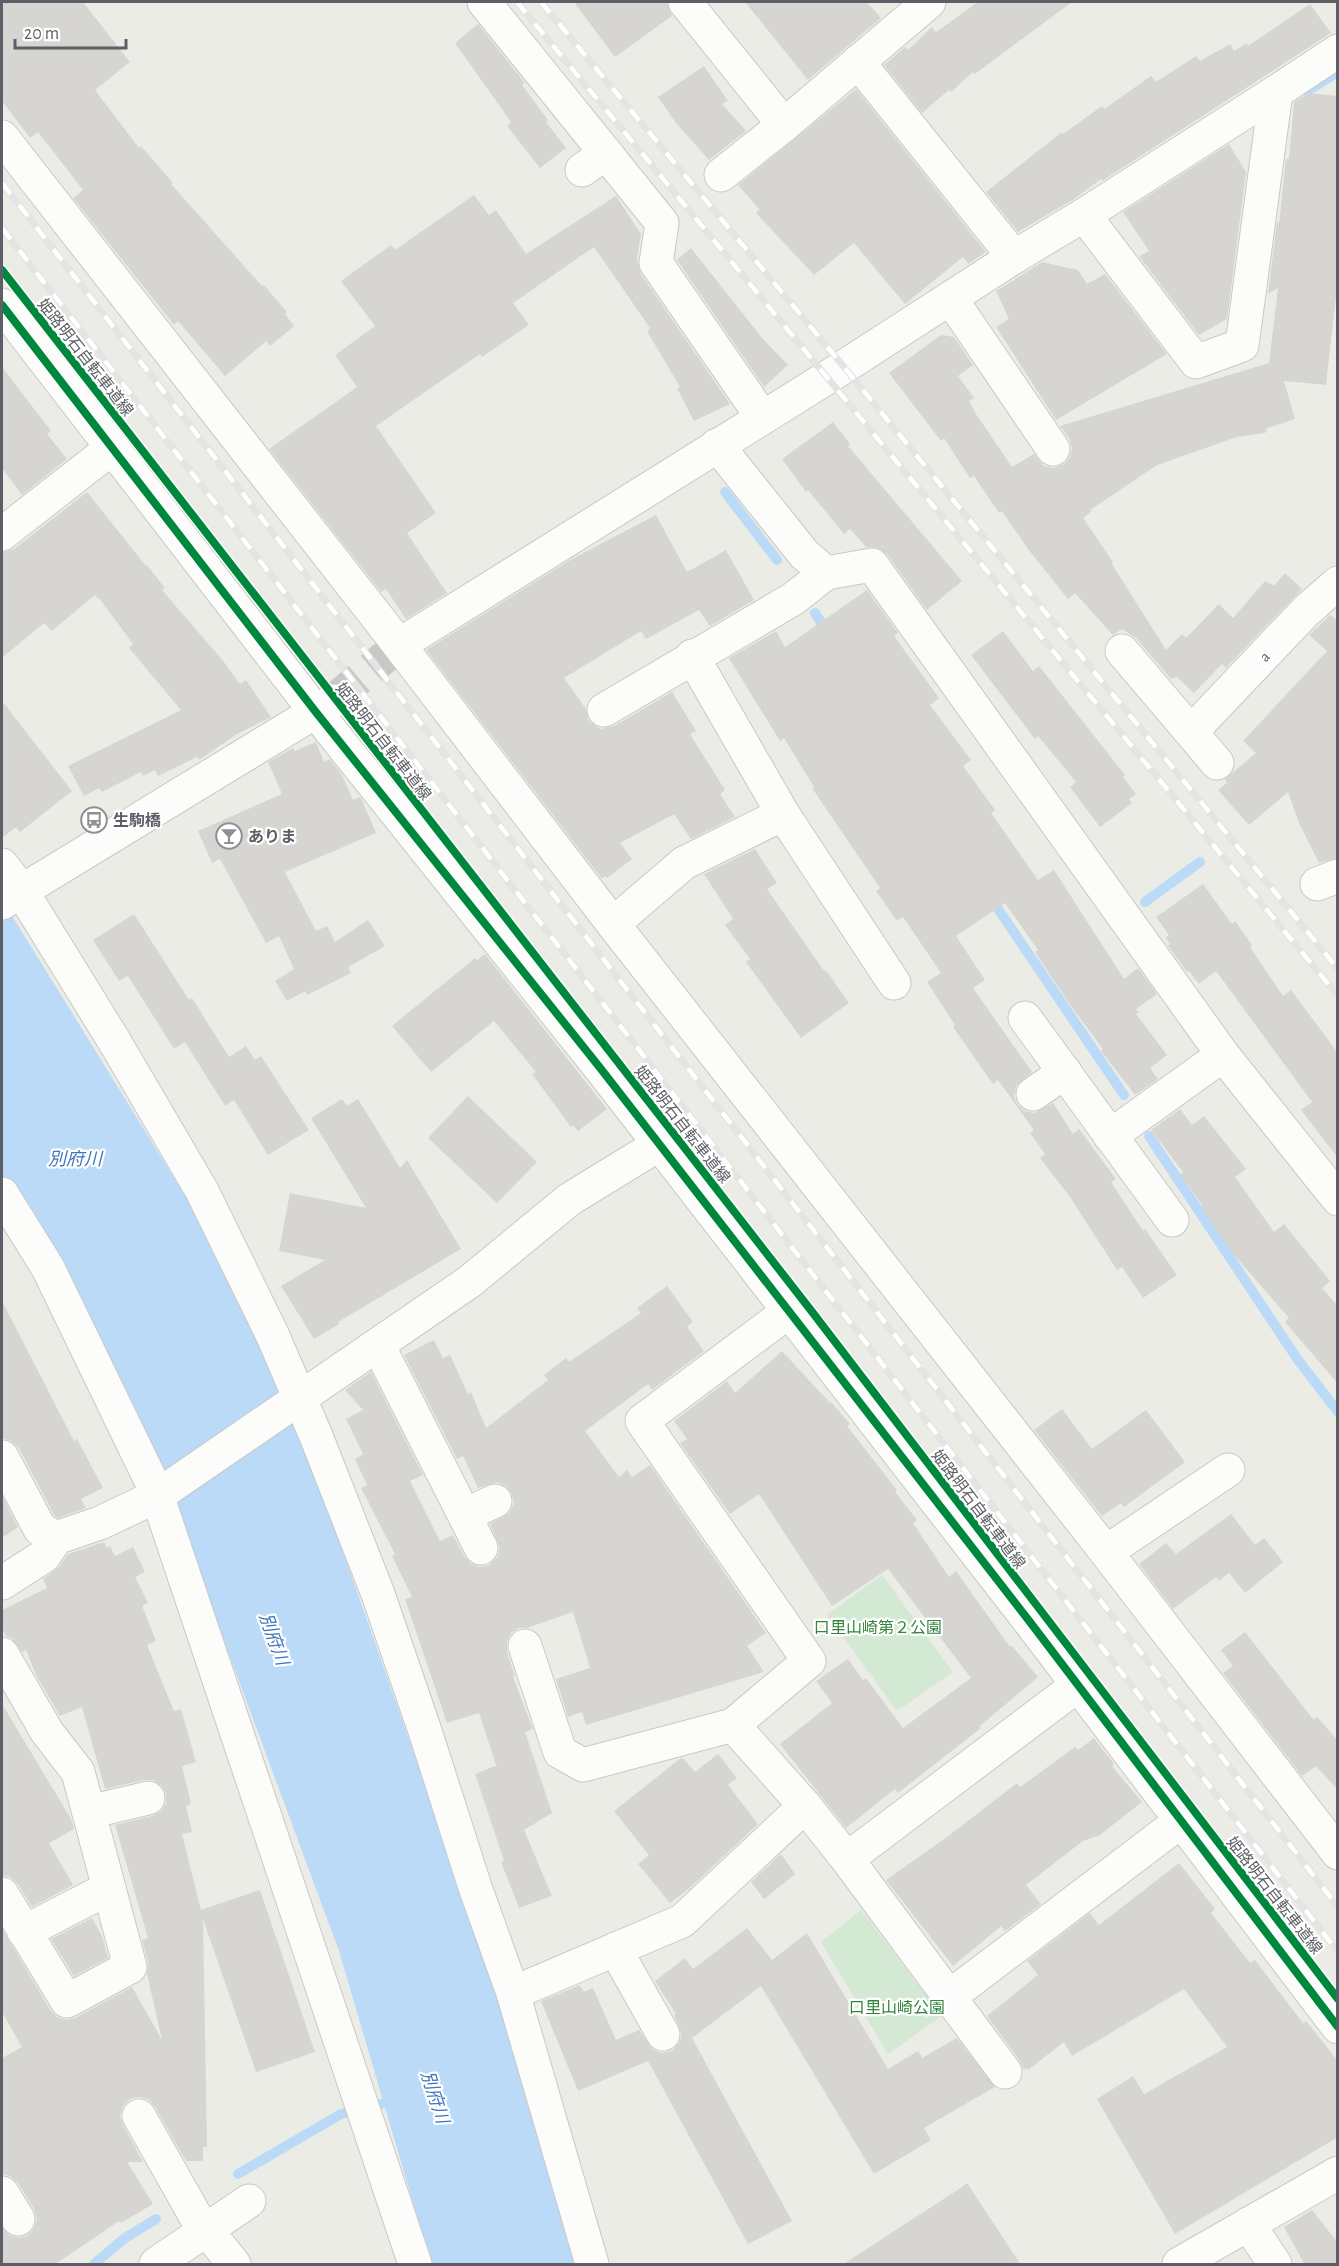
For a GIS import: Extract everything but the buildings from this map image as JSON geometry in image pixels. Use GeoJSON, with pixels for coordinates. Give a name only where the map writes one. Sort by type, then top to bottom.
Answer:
{"type":"FeatureCollection","features":[{"type":"Feature","properties":{"kind":"street"},"geometry":{"type":"LineString","coordinates":[[484,2],[594,162],[662,223],[656,263],[762,417]]}},
{"type":"Feature","properties":{"kind":"street"},"geometry":{"type":"LineString","coordinates":[[685,2],[784,125]]}},
{"type":"Feature","properties":{"kind":"street"},"geometry":{"type":"LineString","coordinates":[[721,175],[784,125],[929,2]]}},
{"type":"Feature","properties":{"kind":"street"},"geometry":{"type":"LineString","coordinates":[[399,645],[951,299],[1014,256],[1084,214],[1338,51]]}},
{"type":"Feature","properties":{"kind":"street"},"geometry":{"type":"LineString","coordinates":[[858,62],[1014,256]]}},
{"type":"Feature","properties":{"kind":"street"},"geometry":{"type":"LineString","coordinates":[[1084,214],[1197,362],[1242,345],[1276,92]]}},
{"type":"Feature","properties":{"kind":"street"},"geometry":{"type":"LineString","coordinates":[[2,137],[1106,1552],[1338,1853]]}},
{"type":"Feature","properties":{"kind":"street"},"geometry":{"type":"LineString","coordinates":[[951,299],[1053,449]]}},
{"type":"Feature","properties":{"kind":"street"},"geometry":{"type":"LineString","coordinates":[[2,305],[112,448],[325,705],[1338,2027]]}},
{"type":"Feature","properties":{"kind":"street"},"geometry":{"type":"LineString","coordinates":[[717,445],[804,554],[810,585]]}},
{"type":"Feature","properties":{"kind":"street"},"geometry":{"type":"LineString","coordinates":[[2,534],[112,448]]}},
{"type":"Feature","properties":{"kind":"street"},"geometry":{"type":"LineString","coordinates":[[604,710],[810,585],[872,566],[1223,1055],[1338,1199]]}},
{"type":"Feature","properties":{"kind":"street","name":"a"},"geometry":{"type":"LineString","coordinates":[[1192,731],[1306,611],[1338,583]]}},
{"type":"Feature","properties":{"kind":"street"},"geometry":{"type":"LineString","coordinates":[[1122,651],[1217,763]]}},
{"type":"Feature","properties":{"kind":"street"},"geometry":{"type":"LineString","coordinates":[[692,656],[783,814],[894,982]]}},
{"type":"Feature","properties":{"kind":"street"},"geometry":{"type":"LineString","coordinates":[[11,897],[325,705]]}},
{"type":"Feature","properties":{"kind":"street"},"geometry":{"type":"LineString","coordinates":[[614,924],[684,863],[783,814]]}},
{"type":"Feature","properties":{"kind":"street"},"geometry":{"type":"LineString","coordinates":[[2,865],[11,897],[116,1044],[202,1191],[272,1334],[300,1400],[378,1594],[426,1734],[475,1887],[513,1992],[592,2265]]}},
{"type":"Feature","properties":{"kind":"street"},"geometry":{"type":"LineString","coordinates":[[1025,1018],[1172,1220]]}},
{"type":"Feature","properties":{"kind":"street"},"geometry":{"type":"LineString","coordinates":[[1110,1136],[1223,1055]]}},
{"type":"Feature","properties":{"kind":"street"},"geometry":{"type":"LineString","coordinates":[[1033,1094],[1065,1072]]}},
{"type":"Feature","properties":{"kind":"street"},"geometry":{"type":"LineString","coordinates":[[2,1583],[44,1556],[56,1538],[100,1523],[157,1496],[469,1282],[570,1199],[660,1144]]}},
{"type":"Feature","properties":{"kind":"street"},"geometry":{"type":"LineString","coordinates":[[2,1194],[48,1268],[157,1496],[415,2265]]}},
{"type":"Feature","properties":{"kind":"street"},"geometry":{"type":"LineString","coordinates":[[525,1646],[560,1752],[584,1765],[733,1725],[809,1661],[642,1421],[788,1312]]}},
{"type":"Feature","properties":{"kind":"street"},"geometry":{"type":"LineString","coordinates":[[378,1345],[481,1548]]}},
{"type":"Feature","properties":{"kind":"street"},"geometry":{"type":"LineString","coordinates":[[2,1457],[40,1529],[56,1538]]}},
{"type":"Feature","properties":{"kind":"street"},"geometry":{"type":"LineString","coordinates":[[1106,1552],[1228,1470]]}},
{"type":"Feature","properties":{"kind":"street"},"geometry":{"type":"LineString","coordinates":[[465,1515],[495,1501]]}},
{"type":"Feature","properties":{"kind":"street"},"geometry":{"type":"LineString","coordinates":[[2,1654],[47,1732],[78,1772],[130,1967],[67,2001],[2,1894]]}},
{"type":"Feature","properties":{"kind":"street"},"geometry":{"type":"LineString","coordinates":[[848,1859],[1078,1685]]}},
{"type":"Feature","properties":{"kind":"street"},"geometry":{"type":"LineString","coordinates":[[733,1725],[805,1806],[848,1859],[1005,2072]]}},
{"type":"Feature","properties":{"kind":"street"},"geometry":{"type":"LineString","coordinates":[[88,1812],[148,1798]]}},
{"type":"Feature","properties":{"kind":"street"},"geometry":{"type":"LineString","coordinates":[[513,1992],[682,1921],[805,1806]]}},
{"type":"Feature","properties":{"kind":"street"},"geometry":{"type":"LineString","coordinates":[[949,1997],[1181,1821]]}},
{"type":"Feature","properties":{"kind":"street"},"geometry":{"type":"LineString","coordinates":[[24,1932],[109,1888]]}},
{"type":"Feature","properties":{"kind":"street"},"geometry":{"type":"LineString","coordinates":[[615,1949],[663,2034]]}},
{"type":"Feature","properties":{"kind":"street"},"geometry":{"type":"LineString","coordinates":[[139,2116],[195,2212],[234,2265]]}},
{"type":"Feature","properties":{"kind":"street"},"geometry":{"type":"LineString","coordinates":[[1179,2265],[1338,2173]]}},
{"type":"Feature","properties":{"kind":"street"},"geometry":{"type":"LineString","coordinates":[[156,2265],[195,2212],[249,2201]]}},
{"type":"Feature","properties":{"kind":"street"},"geometry":{"type":"LineString","coordinates":[[1248,2224],[1275,2265]]}},
{"type":"Feature","properties":{"kind":"green space","name":"口里山崎第２公園"},"geometry":{"type":"Polygon","coordinates":[[[882,1575],[953,1672],[897,1711],[827,1615],[882,1575]]]}},
{"type":"Feature","properties":{"kind":"green space","name":"口里山崎公園"},"geometry":{"type":"Polygon","coordinates":[[[861,1910],[942,2016],[888,2054],[821,1942],[861,1910]]]}},
{"type":"Feature","properties":{"kind":"water","name":"別府川"},"geometry":{"type":"Polygon","coordinates":[[[2,903],[187,1199],[292,1406],[474,1925],[579,2264],[431,2264],[339,1951],[166,1484],[2,1182],[2,903]]]}},
{"type":"Feature","properties":{"kind":"waterway"},"geometry":{"type":"LineString","coordinates":[[1307,91],[1338,72]]}},
{"type":"Feature","properties":{"kind":"waterway"},"geometry":{"type":"LineString","coordinates":[[725,492],[777,560]]}},
{"type":"Feature","properties":{"kind":"waterway"},"geometry":{"type":"LineString","coordinates":[[815,613],[828,634]]}},
{"type":"Feature","properties":{"kind":"waterway"},"geometry":{"type":"LineString","coordinates":[[1145,902],[1200,862]]}},
{"type":"Feature","properties":{"kind":"waterway"},"geometry":{"type":"LineString","coordinates":[[990,897],[1124,1095]]}},
{"type":"Feature","properties":{"kind":"waterway"},"geometry":{"type":"LineString","coordinates":[[1149,1136],[1298,1360],[1338,1412]]}},
{"type":"Feature","properties":{"kind":"waterway"},"geometry":{"type":"LineString","coordinates":[[238,2174],[341,2114],[397,2100]]}},
{"type":"Feature","properties":{"kind":"waterway"},"geometry":{"type":"LineString","coordinates":[[94,2264],[125,2238],[156,2219]]}},
{"type":"Feature","properties":{"kind":"tunnel"},"geometry":{"type":"LineString","coordinates":[[334,700],[399,645]]}},
{"type":"Feature","properties":{"kind":"railway"},"geometry":{"type":"LineString","coordinates":[[517,2],[1338,996]]}},
{"type":"Feature","properties":{"kind":"railway"},"geometry":{"type":"LineString","coordinates":[[541,2],[1338,969]]}},
{"type":"Feature","properties":{"kind":"railway"},"geometry":{"type":"LineString","coordinates":[[2,183],[1338,1907]]}},
{"type":"Feature","properties":{"kind":"railway"},"geometry":{"type":"LineString","coordinates":[[2,228],[1338,1952]]}},
{"type":"Feature","properties":{"kind":"cycle path","name":"姫路明石自転車道線"},"geometry":{"type":"LineString","coordinates":[[2,270],[813,1313],[1338,1999]]}},
{"type":"Feature","properties":{"kind":"cycle path"},"geometry":{"type":"LineString","coordinates":[[2,305],[315,711],[601,1069],[1030,1622],[1338,2027]]}},
{"type":"Feature","properties":{"kind":"place","name":"生駒橋"},"geometry":{"type":"Point","coordinates":[94,820]}},
{"type":"Feature","properties":{"kind":"place","name":"ありま"},"geometry":{"type":"Point","coordinates":[229,836]}}]}
